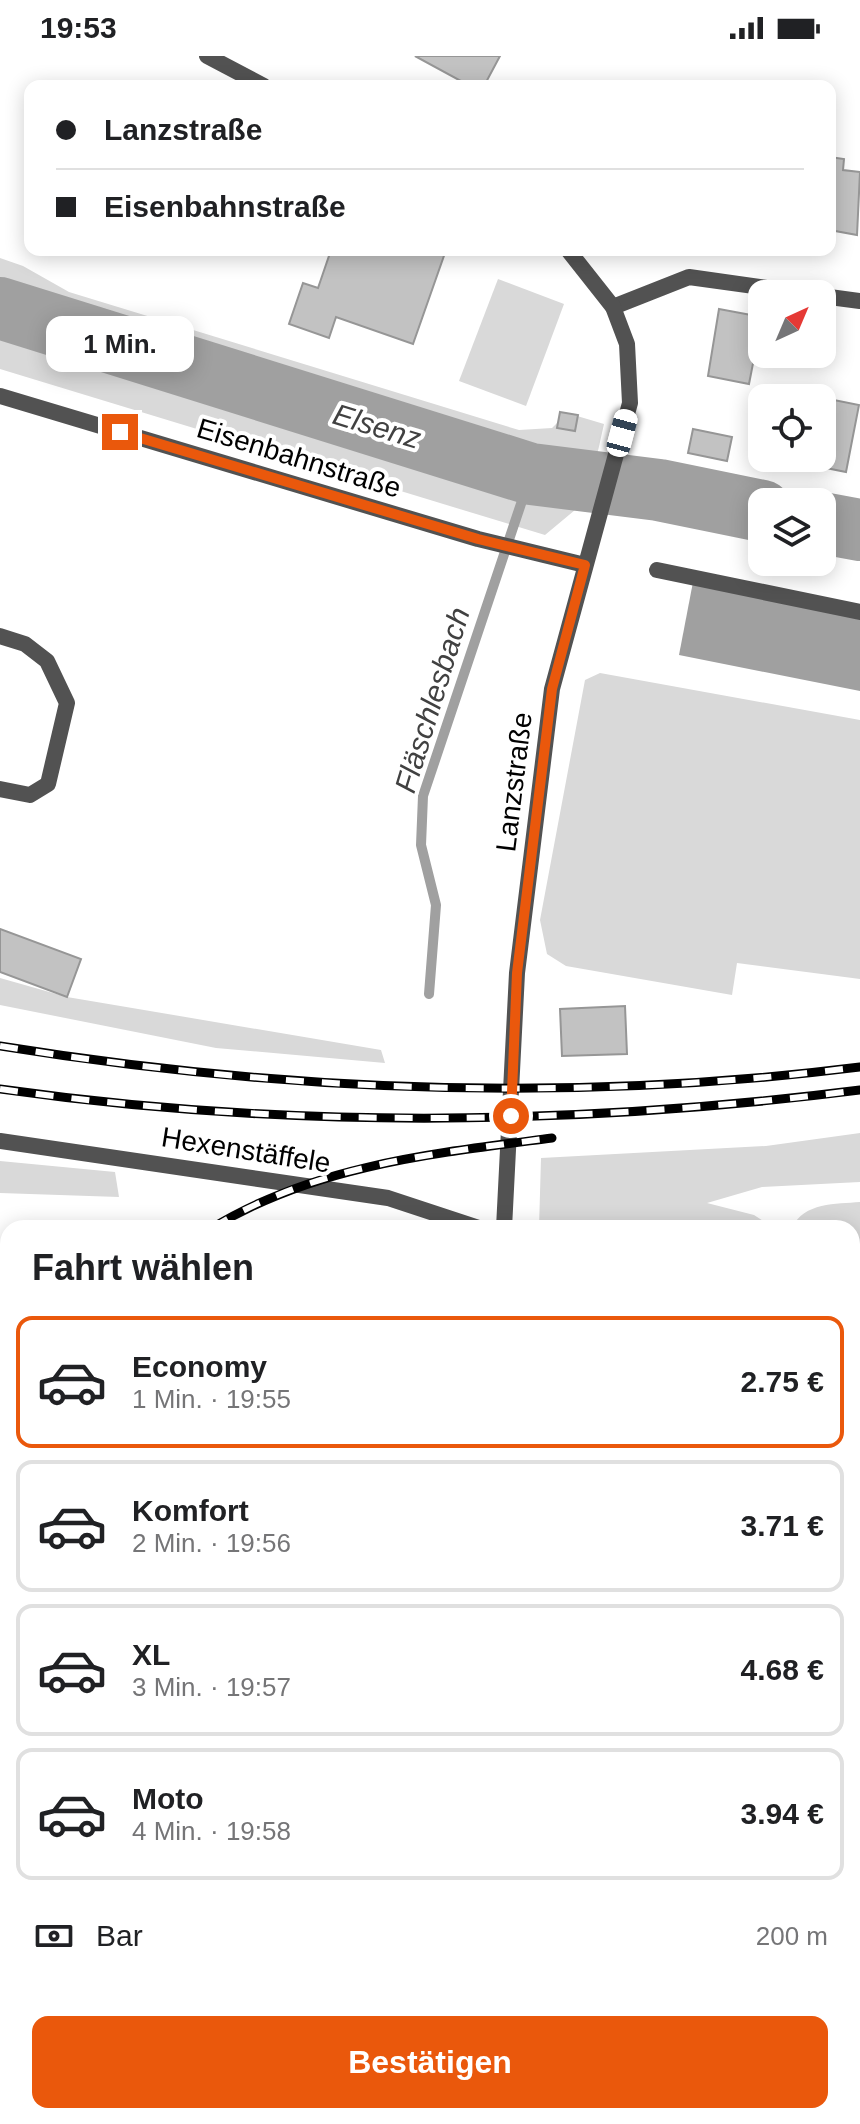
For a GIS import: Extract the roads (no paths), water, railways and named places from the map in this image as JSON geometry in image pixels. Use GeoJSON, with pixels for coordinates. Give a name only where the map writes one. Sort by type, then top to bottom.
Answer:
{"type":"FeatureCollection","features":[{"type":"Feature","properties":{"kind":"street"},"geometry":{"type":"LineString","coordinates":[[207,56],[253,80]]}},
{"type":"Feature","properties":{"kind":"street","name":"Lanzstraße"},"geometry":{"type":"LineString","coordinates":[[504,1220],[517,973],[552,689],[630,403],[627,344],[613,307],[573,256]]}},
{"type":"Feature","properties":{"kind":"street"},"geometry":{"type":"LineString","coordinates":[[613,307],[689,277],[748,285]]}},
{"type":"Feature","properties":{"kind":"street"},"geometry":{"type":"LineString","coordinates":[[836,298],[860,301]]}},
{"type":"Feature","properties":{"kind":"street","name":"Eisenbahnstraße"},"geometry":{"type":"LineString","coordinates":[[0,396],[478,539],[585,565]]}},
{"type":"Feature","properties":{"kind":"street"},"geometry":{"type":"LineString","coordinates":[[657,570],[860,612]]}},
{"type":"Feature","properties":{"kind":"street"},"geometry":{"type":"LineString","coordinates":[[0,636],[25,644],[47,661],[67,703],[48,784],[30,795],[0,789]]}},
{"type":"Feature","properties":{"kind":"street","name":"Hexenstäffele"},"geometry":{"type":"LineString","coordinates":[[0,1141],[388,1198],[455,1220]]}},
{"type":"Feature","properties":{"kind":"waterway","name":"Elsenz"},"geometry":{"type":"LineString","coordinates":[[0,308],[531,474],[659,490],[748,508]]}},
{"type":"Feature","properties":{"kind":"waterway","name":"Fläschlesbach"},"geometry":{"type":"LineString","coordinates":[[429,994],[436,905],[421,845],[423,796],[531,474]]}},
{"type":"Feature","properties":{"kind":"waterway","name":"Elsenz"},"geometry":{"type":"LineString","coordinates":[[836,526],[860,530]]}},
{"type":"Feature","properties":{"kind":"railway"},"geometry":{"type":"LineString","coordinates":[[0,1046],[215,1074],[429,1087],[644,1085],[860,1067]]}},
{"type":"Feature","properties":{"kind":"railway"},"geometry":{"type":"LineString","coordinates":[[0,1089],[214,1111],[430,1118],[645,1111],[860,1090]]}},
{"type":"Feature","properties":{"kind":"railway"},"geometry":{"type":"LineString","coordinates":[[227,1220],[292,1189],[377,1165],[552,1138]]}}]}
